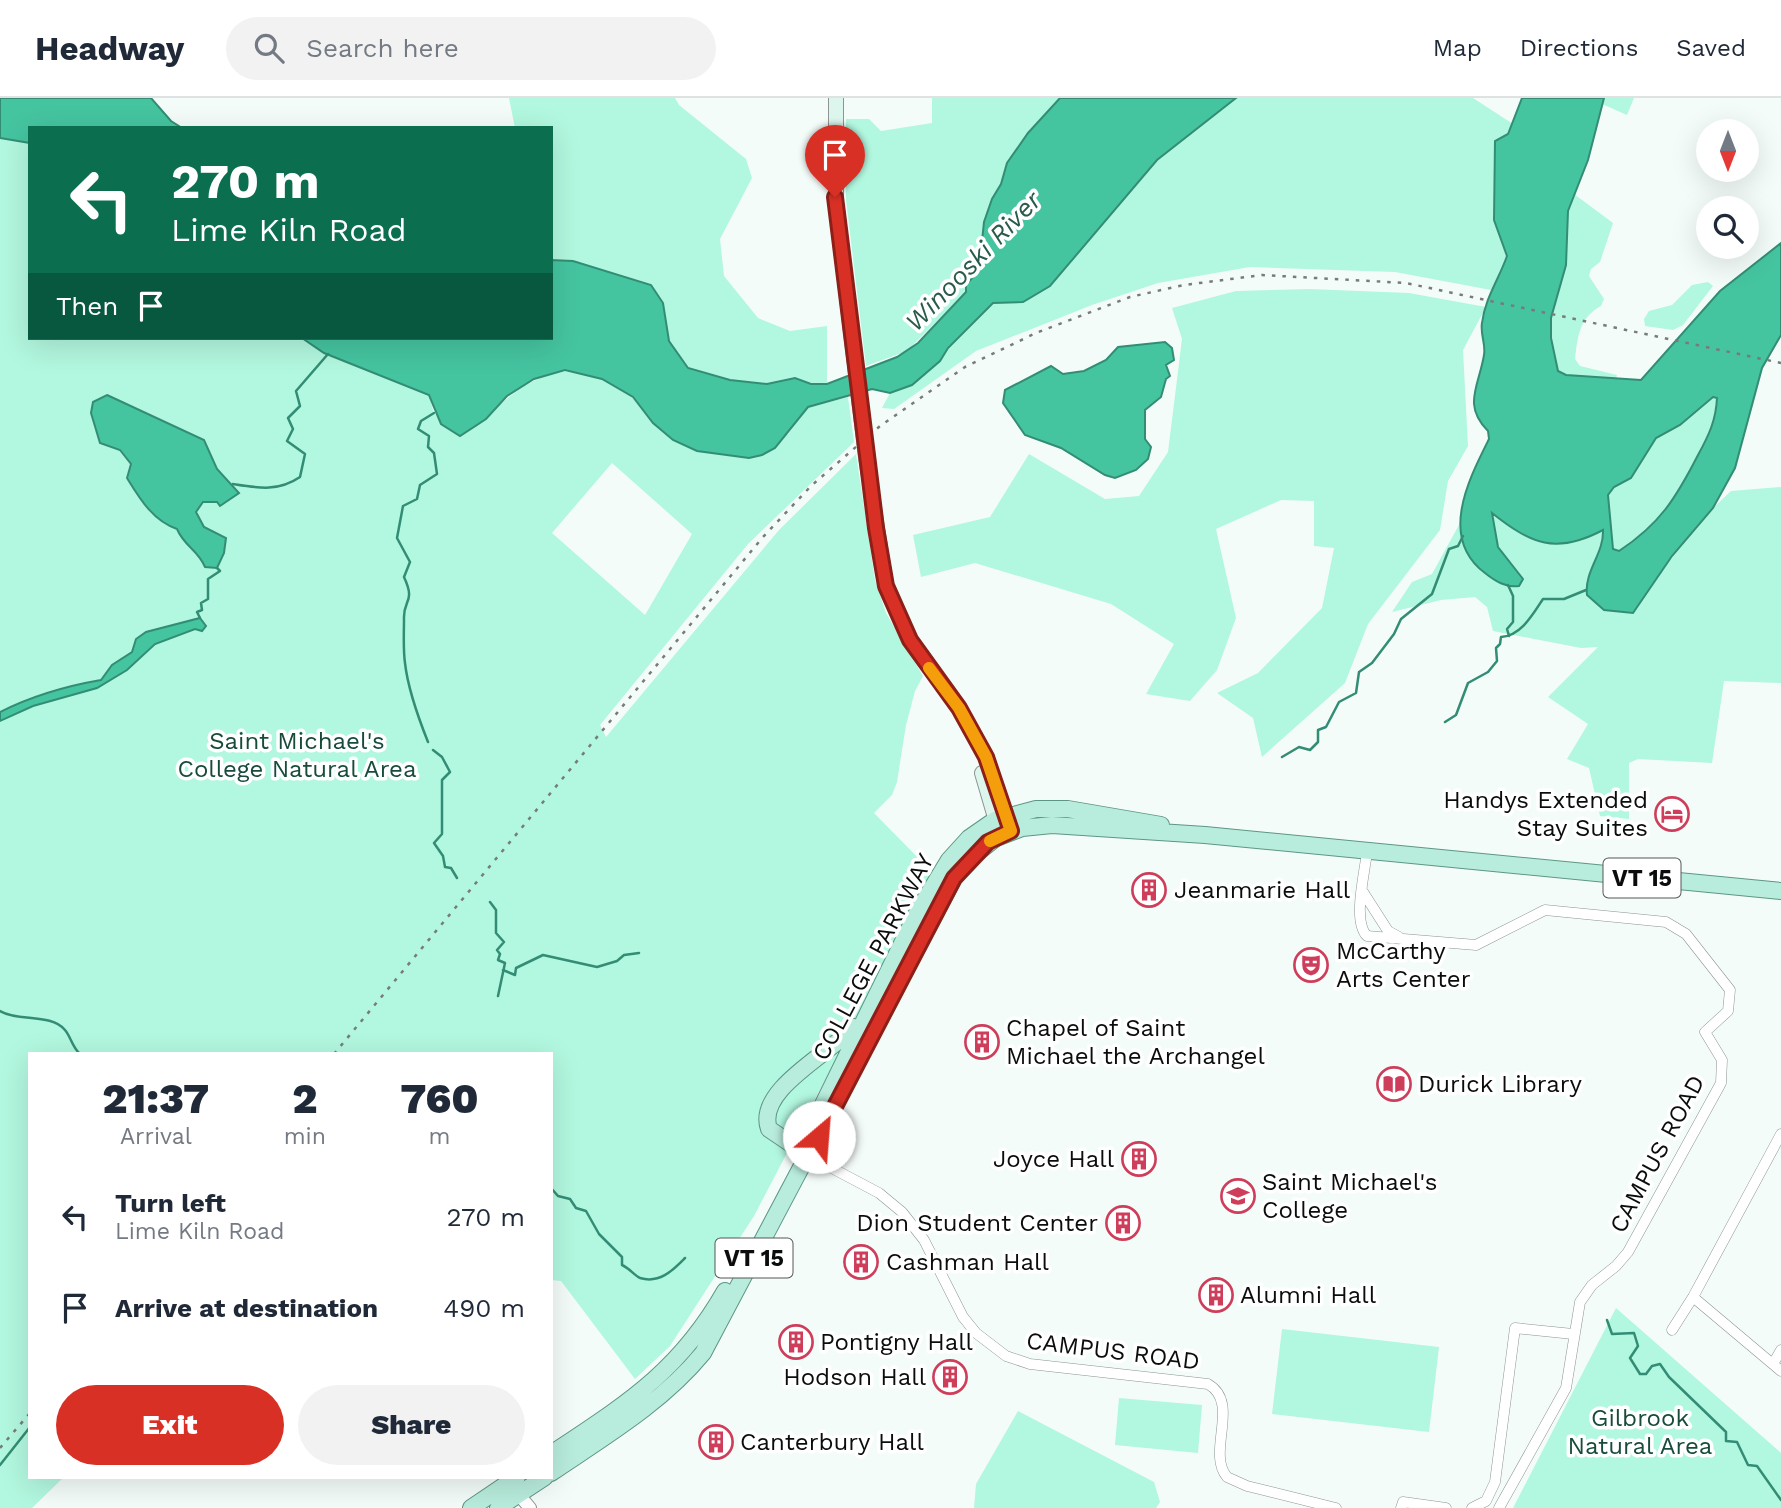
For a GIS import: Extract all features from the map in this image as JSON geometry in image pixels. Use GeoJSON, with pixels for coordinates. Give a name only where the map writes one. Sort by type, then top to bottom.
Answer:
{"type":"FeatureCollection","features":[{"type":"Feature","properties":{"kind":"main road"},"geometry":{"type":"LineString","coordinates":[[835,98],[836,205],[866,457],[886,586],[910,640],[959,708],[986,757],[1003,825]]}},
{"type":"Feature","properties":{"kind":"main road","name":"COLLEGE PARKWAY"},"geometry":{"type":"LineString","coordinates":[[553,1472],[657,1400],[696,1361],[716,1331],[834,1091],[865,1014],[943,869],[969,838],[1036,808],[1068,809],[1205,835],[1781,891]]}},
{"type":"Feature","properties":{"kind":"main road","name":"COLLEGE PARKWAY"},"geometry":{"type":"LineString","coordinates":[[834,1091],[954,878],[1003,825]]}},
{"type":"Feature","properties":{"kind":"main road"},"geometry":{"type":"LineString","coordinates":[[804,1154],[769,1129],[766,1113],[772,1097],[839,1042],[865,1014]]}},
{"type":"Feature","properties":{"kind":"main road"},"geometry":{"type":"LineString","coordinates":[[803,1072],[820,1075],[834,1091]]}},
{"type":"Feature","properties":{"kind":"main road","name":"COLLEGE PARKWAY"},"geometry":{"type":"LineString","coordinates":[[553,1453],[644,1391],[683,1354],[716,1307],[804,1154]]}},
{"type":"Feature","properties":{"kind":"main road"},"geometry":{"type":"LineString","coordinates":[[471,1508],[515,1485],[538,1479]]}},
{"type":"Feature","properties":{"kind":"main road"},"geometry":{"type":"LineString","coordinates":[[498,1508],[515,1485]]}},
{"type":"Feature","properties":{"kind":"street","name":"CAMPUS ROAD"},"geometry":{"type":"LineString","coordinates":[[1367,851],[1359,915],[1363,932],[1383,939],[1476,945],[1545,910],[1654,920],[1682,930],[1730,990],[1728,1012],[1705,1032],[1722,1060],[1721,1083],[1632,1247],[1621,1262],[1592,1285],[1583,1296],[1573,1334],[1566,1388],[1499,1508]]}},
{"type":"Feature","properties":{"kind":"street","name":"CAMPUS ROAD"},"geometry":{"type":"LineString","coordinates":[[1363,892],[1388,931],[1410,940]]}},
{"type":"Feature","properties":{"kind":"street"},"geometry":{"type":"LineString","coordinates":[[1672,1330],[1693,1297],[1781,1134]]}},
{"type":"Feature","properties":{"kind":"street","name":"CAMPUS ROAD"},"geometry":{"type":"LineString","coordinates":[[804,1154],[879,1193],[908,1218],[924,1240],[963,1317],[976,1333],[997,1350],[1030,1364],[1208,1384],[1217,1392],[1222,1404],[1220,1457],[1227,1477],[1240,1484],[1336,1508]]}},
{"type":"Feature","properties":{"kind":"street"},"geometry":{"type":"LineString","coordinates":[[1693,1297],[1777,1368],[1781,1350]]}},
{"type":"Feature","properties":{"kind":"street"},"geometry":{"type":"LineString","coordinates":[[1472,1508],[1486,1501],[1495,1482],[1515,1328],[1573,1334]]}},
{"type":"Feature","properties":{"kind":"street"},"geometry":{"type":"LineString","coordinates":[[515,1485],[530,1508]]}},
{"type":"Feature","properties":{"kind":"street"},"geometry":{"type":"LineString","coordinates":[[1401,1508],[1403,1502],[1446,1508]]}},
{"type":"Feature","properties":{"kind":"green space"},"geometry":{"type":"Polygon","coordinates":[[[509,98],[675,98],[679,105],[746,159],[752,178],[720,239],[724,276],[758,318],[790,331],[827,326],[827,384],[811,384],[795,378],[767,384],[730,380],[688,368],[669,341],[663,303],[651,285],[573,261],[553,260],[553,126],[515,126],[509,98]]]}},
{"type":"Feature","properties":{"kind":"green space"},"geometry":{"type":"Polygon","coordinates":[[[932,98],[1060,98],[1028,133],[1007,163],[1001,184],[992,199],[979,270],[966,284],[966,292],[907,351],[866,366],[846,200],[846,119],[869,119],[881,131],[932,123],[932,98]]]}},
{"type":"Feature","properties":{"kind":"green space"},"geometry":{"type":"Polygon","coordinates":[[[1236,98],[1473,98],[1513,124],[1505,137],[1494,220],[1507,257],[1491,290],[1395,272],[1250,267],[1158,283],[1092,305],[976,351],[894,409],[882,408],[890,393],[912,385],[929,371],[967,327],[993,303],[1023,302],[1050,286],[1157,160],[1236,98]]]}},
{"type":"Feature","properties":{"kind":"green space"},"geometry":{"type":"Polygon","coordinates":[[[1604,98],[1634,98],[1627,115],[1602,104],[1604,98]]]}},
{"type":"Feature","properties":{"kind":"green space","name":"Saint Michael's College Natural Area"},"geometry":{"type":"Polygon","coordinates":[[[0,138],[28,143],[28,340],[305,340],[324,354],[429,395],[434,414],[486,419],[528,384],[550,375],[571,371],[593,374],[614,383],[634,399],[653,423],[788,434],[808,407],[848,397],[854,442],[748,544],[600,725],[606,737],[779,530],[856,454],[875,580],[886,613],[923,676],[915,691],[906,725],[897,782],[892,795],[874,813],[933,873],[754,1216],[670,1346],[635,1379],[561,1281],[553,1280],[553,1052],[28,1052],[28,1479],[62,1479],[32,1508],[0,1508],[0,138]],[[612,463],[552,533],[645,615],[692,534],[612,463]]]}},
{"type":"Feature","properties":{"kind":"green space"},"geometry":{"type":"Polygon","coordinates":[[[1574,194],[1613,223],[1600,262],[1591,269],[1589,276],[1604,299],[1601,306],[1584,322],[1575,359],[1580,366],[1617,375],[1616,379],[1566,375],[1558,371],[1551,338],[1551,318],[1566,265],[1568,211],[1574,194]]]}},
{"type":"Feature","properties":{"kind":"green space"},"geometry":{"type":"Polygon","coordinates":[[[1708,282],[1713,286],[1683,325],[1673,330],[1645,326],[1644,319],[1649,311],[1672,305],[1692,285],[1708,282]]]}},
{"type":"Feature","properties":{"kind":"green space"},"geometry":{"type":"Polygon","coordinates":[[[1310,289],[1409,293],[1486,307],[1463,350],[1468,446],[1448,481],[1440,530],[1368,624],[1345,683],[1262,757],[1253,718],[1217,693],[1258,673],[1322,608],[1334,548],[1314,546],[1314,501],[1281,500],[1216,529],[1236,618],[1217,670],[1190,701],[1146,694],[1174,644],[1111,604],[975,563],[921,577],[913,535],[990,517],[1029,454],[1105,499],[1139,496],[1168,452],[1182,339],[1172,308],[1236,291],[1310,289]]]}},
{"type":"Feature","properties":{"kind":"green space"},"geometry":{"type":"Polygon","coordinates":[[[1713,396],[1717,398],[1710,430],[1673,500],[1645,532],[1619,551],[1613,549],[1608,495],[1614,487],[1631,478],[1656,438],[1680,425],[1713,396]]]}},
{"type":"Feature","properties":{"kind":"green space"},"geometry":{"type":"Polygon","coordinates":[[[1781,487],[1781,683],[1724,681],[1712,763],[1638,759],[1629,763],[1629,819],[1600,816],[1589,768],[1567,759],[1588,724],[1548,697],[1598,647],[1581,648],[1493,631],[1487,607],[1475,597],[1441,600],[1392,612],[1412,582],[1432,574],[1460,523],[1466,548],[1522,579],[1498,547],[1492,512],[1518,532],[1545,542],[1573,542],[1604,530],[1599,556],[1586,586],[1663,569],[1713,508],[1731,491],[1781,487]]]}},
{"type":"Feature","properties":{"kind":"green space","name":"Gilbrook Natural Area"},"geometry":{"type":"Polygon","coordinates":[[[1616,1308],[1781,1453],[1781,1508],[1513,1508],[1616,1308]]]}},
{"type":"Feature","properties":{"kind":"green space"},"geometry":{"type":"Polygon","coordinates":[[[1282,1329],[1439,1347],[1429,1432],[1272,1414],[1282,1329]]]}},
{"type":"Feature","properties":{"kind":"green space"},"geometry":{"type":"Polygon","coordinates":[[[1119,1398],[1202,1405],[1198,1453],[1115,1445],[1119,1398]]]}},
{"type":"Feature","properties":{"kind":"green space"},"geometry":{"type":"Polygon","coordinates":[[[1018,1411],[1154,1482],[1160,1502],[1156,1508],[974,1508],[976,1484],[1018,1411]]]}},
{"type":"Feature","properties":{"kind":"shaded area"},"geometry":{"type":"Polygon","coordinates":[[[0,98],[151,98],[179,126],[28,126],[28,143],[0,138],[0,98]]]}},
{"type":"Feature","properties":{"kind":"shaded area"},"geometry":{"type":"Polygon","coordinates":[[[1060,98],[1236,98],[1157,160],[1050,286],[1023,302],[993,303],[948,348],[940,361],[912,385],[890,393],[872,389],[808,407],[775,448],[762,455],[749,458],[697,451],[673,440],[653,423],[633,397],[602,379],[565,370],[534,379],[507,396],[486,419],[460,436],[441,424],[429,395],[324,353],[305,340],[553,340],[553,260],[573,261],[651,285],[663,303],[669,341],[688,368],[730,380],[767,384],[795,378],[811,384],[827,384],[897,357],[918,343],[966,292],[966,285],[979,270],[984,222],[992,199],[1001,184],[1007,163],[1028,133],[1060,98]]]}},
{"type":"Feature","properties":{"kind":"shaded area"},"geometry":{"type":"Polygon","coordinates":[[[1522,98],[1604,98],[1588,160],[1568,211],[1566,265],[1551,318],[1551,338],[1558,371],[1566,375],[1641,380],[1720,291],[1781,243],[1781,335],[1762,368],[1735,468],[1713,508],[1672,556],[1633,613],[1604,610],[1587,595],[1588,578],[1600,547],[1603,530],[1571,542],[1544,543],[1519,532],[1492,513],[1498,547],[1523,579],[1519,586],[1505,585],[1489,576],[1471,559],[1463,543],[1460,526],[1462,508],[1473,472],[1489,439],[1488,431],[1476,413],[1474,395],[1484,355],[1484,314],[1507,256],[1494,220],[1495,141],[1508,134],[1522,98]],[[1713,397],[1680,425],[1656,438],[1631,478],[1614,487],[1608,495],[1613,549],[1619,551],[1633,541],[1666,509],[1709,434],[1717,398],[1713,397]]]}},
{"type":"Feature","properties":{"kind":"shaded area"},"geometry":{"type":"Polygon","coordinates":[[[1165,342],[1172,348],[1174,360],[1166,365],[1170,376],[1166,379],[1161,397],[1145,410],[1145,439],[1151,447],[1148,459],[1136,470],[1115,478],[1105,475],[1061,448],[1025,435],[1003,403],[1005,390],[1051,366],[1063,374],[1084,371],[1106,360],[1118,347],[1165,342]]]}},
{"type":"Feature","properties":{"kind":"shaded area"},"geometry":{"type":"Polygon","coordinates":[[[107,395],[204,440],[217,469],[239,493],[220,506],[217,502],[203,502],[196,512],[204,527],[226,538],[224,553],[217,568],[205,567],[177,529],[161,521],[148,508],[127,478],[131,464],[120,450],[100,443],[91,413],[93,402],[107,395]]]}},
{"type":"Feature","properties":{"kind":"shaded area"},"geometry":{"type":"Polygon","coordinates":[[[200,618],[206,626],[202,631],[195,629],[155,644],[127,670],[97,688],[33,706],[0,721],[0,712],[24,701],[101,680],[112,665],[132,652],[136,639],[146,632],[200,618]]]}},
{"type":"Feature","properties":{"kind":"waterway"},"geometry":{"type":"LineString","coordinates":[[233,484],[276,487],[300,477],[305,454],[287,441],[293,429],[288,418],[300,406],[296,391],[328,354]]}},
{"type":"Feature","properties":{"kind":"waterway"},"geometry":{"type":"LineString","coordinates":[[428,742],[406,673],[404,613],[409,592],[404,577],[410,562],[397,538],[403,506],[417,499],[420,485],[437,474],[434,453],[428,447],[429,436],[418,429],[421,421],[434,413]]}},
{"type":"Feature","properties":{"kind":"waterway"},"geometry":{"type":"LineString","coordinates":[[1282,757],[1299,747],[1310,750],[1318,742],[1318,730],[1326,727],[1339,702],[1356,693],[1359,672],[1372,663],[1394,634],[1401,619],[1432,594],[1449,549],[1458,546],[1463,536]]}},
{"type":"Feature","properties":{"kind":"waterway"},"geometry":{"type":"LineString","coordinates":[[200,618],[197,612],[202,610],[201,603],[208,599],[208,579],[220,571],[217,568]]}},
{"type":"Feature","properties":{"kind":"waterway"},"geometry":{"type":"LineString","coordinates":[[1508,585],[1513,596],[1513,622],[1507,629],[1509,636]]}},
{"type":"Feature","properties":{"kind":"waterway"},"geometry":{"type":"LineString","coordinates":[[1445,722],[1456,715],[1468,683],[1488,672],[1497,661],[1496,648],[1501,637],[1515,633],[1531,617],[1543,599],[1564,599],[1586,590]]}},
{"type":"Feature","properties":{"kind":"waterway"},"geometry":{"type":"LineString","coordinates":[[433,750],[442,757],[450,772],[442,780],[442,834],[434,843],[443,856],[445,867],[451,868],[457,878]]}},
{"type":"Feature","properties":{"kind":"waterway"},"geometry":{"type":"LineString","coordinates":[[490,902],[496,910],[496,933],[504,942],[497,950],[500,954],[498,960],[505,963],[498,996]]}},
{"type":"Feature","properties":{"kind":"waterway"},"geometry":{"type":"LineString","coordinates":[[503,970],[515,975],[516,968],[543,955],[597,967],[617,961],[624,955],[639,953]]}},
{"type":"Feature","properties":{"kind":"waterway"},"geometry":{"type":"LineString","coordinates":[[0,1011],[43,1019],[59,1025],[78,1052]]}},
{"type":"Feature","properties":{"kind":"waterway"},"geometry":{"type":"LineString","coordinates":[[553,1190],[558,1196],[570,1199],[576,1208],[586,1211],[599,1234],[622,1257],[622,1265],[640,1278],[660,1277],[685,1258]]}},
{"type":"Feature","properties":{"kind":"waterway"},"geometry":{"type":"LineString","coordinates":[[1607,1320],[1612,1334],[1634,1333],[1638,1346],[1630,1358],[1640,1374],[1646,1374],[1652,1366],[1660,1364],[1669,1377],[1726,1432],[1726,1441],[1737,1442],[1748,1465],[1757,1466],[1781,1500]]}},
{"type":"Feature","properties":{"kind":"waterway"},"geometry":{"type":"LineString","coordinates":[[0,1465],[28,1430]]}},
{"type":"Feature","properties":{"kind":"railway"},"geometry":{"type":"LineString","coordinates":[[336,1052],[763,537],[811,486],[880,426],[965,367],[1036,333],[1130,297],[1184,285],[1262,275],[1406,283],[1781,363]]}},
{"type":"Feature","properties":{"kind":"railway"},"geometry":{"type":"LineString","coordinates":[[0,1448],[28,1415]]}},
{"type":"Feature","properties":{"kind":"slow traffic"},"geometry":{"type":"LineString","coordinates":[[929,668],[959,708],[986,757],[1011,831],[990,841]]}},
{"type":"Feature","properties":{"kind":"place","name":"Handys Extended Stay Suites"},"geometry":{"type":"Point","coordinates":[1672,814]}},
{"type":"Feature","properties":{"kind":"place","name":"Jeanmarie Hall"},"geometry":{"type":"Point","coordinates":[1149,890]}},
{"type":"Feature","properties":{"kind":"place","name":"McCarthy Arts Center"},"geometry":{"type":"Point","coordinates":[1311,965]}},
{"type":"Feature","properties":{"kind":"place","name":"Chapel of Saint Michael the Archangel"},"geometry":{"type":"Point","coordinates":[982,1042]}},
{"type":"Feature","properties":{"kind":"place","name":"Durick Library"},"geometry":{"type":"Point","coordinates":[1394,1084]}},
{"type":"Feature","properties":{"kind":"place","name":"Joyce Hall"},"geometry":{"type":"Point","coordinates":[1139,1159]}},
{"type":"Feature","properties":{"kind":"place","name":"Saint Michael's College"},"geometry":{"type":"Point","coordinates":[1238,1196]}},
{"type":"Feature","properties":{"kind":"place","name":"Dion Student Center"},"geometry":{"type":"Point","coordinates":[1123,1223]}},
{"type":"Feature","properties":{"kind":"place","name":"Cashman Hall"},"geometry":{"type":"Point","coordinates":[861,1262]}},
{"type":"Feature","properties":{"kind":"place","name":"Alumni Hall"},"geometry":{"type":"Point","coordinates":[1216,1295]}},
{"type":"Feature","properties":{"kind":"place","name":"Pontigny Hall"},"geometry":{"type":"Point","coordinates":[796,1342]}},
{"type":"Feature","properties":{"kind":"place","name":"Hodson Hall"},"geometry":{"type":"Point","coordinates":[950,1377]}},
{"type":"Feature","properties":{"kind":"place","name":"Canterbury Hall"},"geometry":{"type":"Point","coordinates":[716,1442]}},
{"type":"Feature","properties":{"kind":"route"},"geometry":{"type":"LineString","coordinates":[[819,1137],[960,868],[988,842],[1011,831],[986,757],[959,708],[910,640],[886,586],[876,528],[835,197]]}},
{"type":"Feature","properties":{"kind":"water label","name":"Winooski River"},"geometry":{"type":"Point","coordinates":[973,261]}}]}
